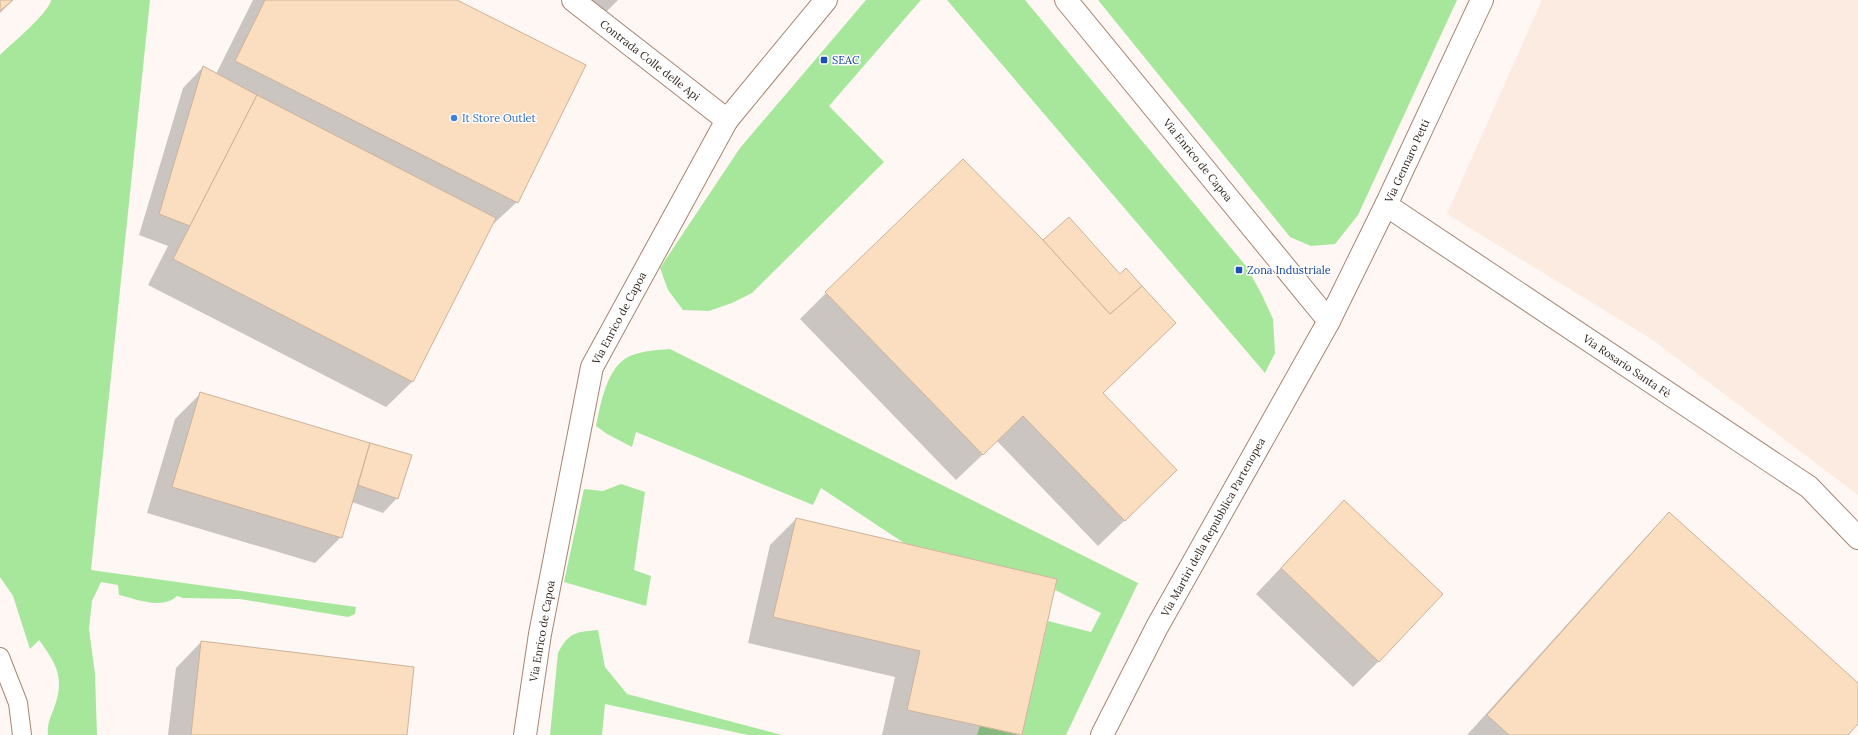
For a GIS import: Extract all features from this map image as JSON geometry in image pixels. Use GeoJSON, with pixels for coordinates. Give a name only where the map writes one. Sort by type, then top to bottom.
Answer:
{"type":"FeatureCollection","features":[{"type":"Feature","properties":{"kind":"street","name":"Contrada Colle delle Api"},"geometry":{"type":"LineString","coordinates":[[573,0],[727,120]]}},
{"type":"Feature","properties":{"kind":"street","name":"Via Enrico de Capoa"},"geometry":{"type":"LineString","coordinates":[[526,735],[540,634],[592,367],[727,120],[826,0]]}},
{"type":"Feature","properties":{"kind":"street","name":"Via Enrico de Capoa"},"geometry":{"type":"LineString","coordinates":[[1066,0],[1329,321]]}},
{"type":"Feature","properties":{"kind":"street","name":"Via Gennaro Petti"},"geometry":{"type":"LineString","coordinates":[[1329,321],[1386,205],[1482,0]]}},
{"type":"Feature","properties":{"kind":"street","name":"Via Rosario Santa Fè"},"geometry":{"type":"LineString","coordinates":[[1386,205],[1810,487],[1858,538]]}},
{"type":"Feature","properties":{"kind":"street","name":"Via Martiri della Repubblica Partenopea"},"geometry":{"type":"LineString","coordinates":[[1102,735],[1157,627],[1329,321]]}},
{"type":"Feature","properties":{"kind":"lane"},"geometry":{"type":"LineString","coordinates":[[0,657],[18,703],[22,735]]}},
{"type":"Feature","properties":{"kind":"shaded area"},"geometry":{"type":"Polygon","coordinates":[[[1542,0],[1858,0],[1858,495],[1653,340],[1447,214],[1542,0]]]}},
{"type":"Feature","properties":{"kind":"green space"},"geometry":{"type":"Polygon","coordinates":[[[51,0],[150,0],[91,570],[356,607],[355,614],[348,617],[240,599],[183,598],[177,596],[171,600],[157,603],[141,601],[119,595],[118,585],[101,582],[92,601],[89,629],[95,674],[97,735],[48,735],[49,722],[59,689],[59,680],[55,664],[39,640],[30,649],[13,596],[0,577],[0,55],[37,20],[49,5],[51,0]]]}},
{"type":"Feature","properties":{"kind":"green space"},"geometry":{"type":"Polygon","coordinates":[[[866,0],[921,0],[829,106],[884,162],[752,293],[732,303],[709,311],[683,310],[668,290],[660,268],[740,148],[866,0]]]}},
{"type":"Feature","properties":{"kind":"green space"},"geometry":{"type":"Polygon","coordinates":[[[947,0],[1025,0],[1246,266],[1273,319],[1275,353],[1265,373],[947,0]]]}},
{"type":"Feature","properties":{"kind":"green space"},"geometry":{"type":"Polygon","coordinates":[[[1098,0],[1457,0],[1358,215],[1335,244],[1311,246],[1290,237],[1098,0]]]}},
{"type":"Feature","properties":{"kind":"green space"},"geometry":{"type":"Polygon","coordinates":[[[670,349],[1138,583],[1066,735],[1022,735],[1048,621],[1091,632],[1101,613],[1055,590],[1057,579],[904,543],[821,488],[813,505],[636,432],[632,447],[607,434],[596,426],[606,387],[615,368],[630,356],[650,351],[670,349]]]}},
{"type":"Feature","properties":{"kind":"green space"},"geometry":{"type":"Polygon","coordinates":[[[621,484],[645,492],[634,570],[651,576],[646,606],[564,582],[584,489],[603,491],[621,484]]]}},
{"type":"Feature","properties":{"kind":"green space"},"geometry":{"type":"Polygon","coordinates":[[[598,630],[605,667],[627,694],[782,735],[748,735],[605,704],[602,735],[550,735],[558,653],[566,641],[574,634],[584,631],[598,630]]]}},
{"type":"Feature","properties":{"kind":"green space"},"geometry":{"type":"Polygon","coordinates":[[[980,726],[1018,735],[977,735],[980,726]]]}},
{"type":"Feature","properties":{"kind":"building"},"geometry":{"type":"Polygon","coordinates":[[[0,0],[13,0],[0,11],[0,0]]]}},
{"type":"Feature","properties":{"kind":"building","name":"It Store Outlet"},"geometry":{"type":"Polygon","coordinates":[[[265,0],[457,0],[586,65],[518,203],[235,61],[265,0]]]}},
{"type":"Feature","properties":{"kind":"building"},"geometry":{"type":"Polygon","coordinates":[[[203,66],[257,95],[190,226],[159,214],[203,66]]]}},
{"type":"Feature","properties":{"kind":"building"},"geometry":{"type":"Polygon","coordinates":[[[257,95],[496,218],[413,382],[173,259],[257,95]]]}},
{"type":"Feature","properties":{"kind":"building"},"geometry":{"type":"Polygon","coordinates":[[[963,159],[1043,240],[1110,314],[1142,286],[1176,323],[1103,393],[1177,470],[1125,521],[1023,416],[983,455],[825,292],[963,159]]]}},
{"type":"Feature","properties":{"kind":"building"},"geometry":{"type":"Polygon","coordinates":[[[1069,217],[1120,274],[1126,268],[1142,286],[1110,314],[1043,240],[1069,217]]]}},
{"type":"Feature","properties":{"kind":"building"},"geometry":{"type":"Polygon","coordinates":[[[200,392],[370,443],[342,538],[172,487],[200,392]]]}},
{"type":"Feature","properties":{"kind":"building"},"geometry":{"type":"Polygon","coordinates":[[[370,443],[412,455],[398,499],[358,485],[370,443]]]}},
{"type":"Feature","properties":{"kind":"building"},"geometry":{"type":"Polygon","coordinates":[[[1344,500],[1443,594],[1379,662],[1281,568],[1344,500]]]}},
{"type":"Feature","properties":{"kind":"building"},"geometry":{"type":"Polygon","coordinates":[[[1669,512],[1858,683],[1858,724],[1848,735],[1509,735],[1487,715],[1669,512]]]}},
{"type":"Feature","properties":{"kind":"building"},"geometry":{"type":"Polygon","coordinates":[[[796,518],[1057,579],[1022,735],[907,710],[920,651],[773,617],[796,518]]]}},
{"type":"Feature","properties":{"kind":"building"},"geometry":{"type":"Polygon","coordinates":[[[201,641],[414,667],[407,735],[191,735],[201,641]]]}},
{"type":"Feature","properties":{"kind":"place","name":"SEAC"},"geometry":{"type":"Point","coordinates":[824,60]}},
{"type":"Feature","properties":{"kind":"place","name":"It Store Outlet"},"geometry":{"type":"Point","coordinates":[454,118]}},
{"type":"Feature","properties":{"kind":"place","name":"Zona Industriale"},"geometry":{"type":"Point","coordinates":[1239,270]}}]}
